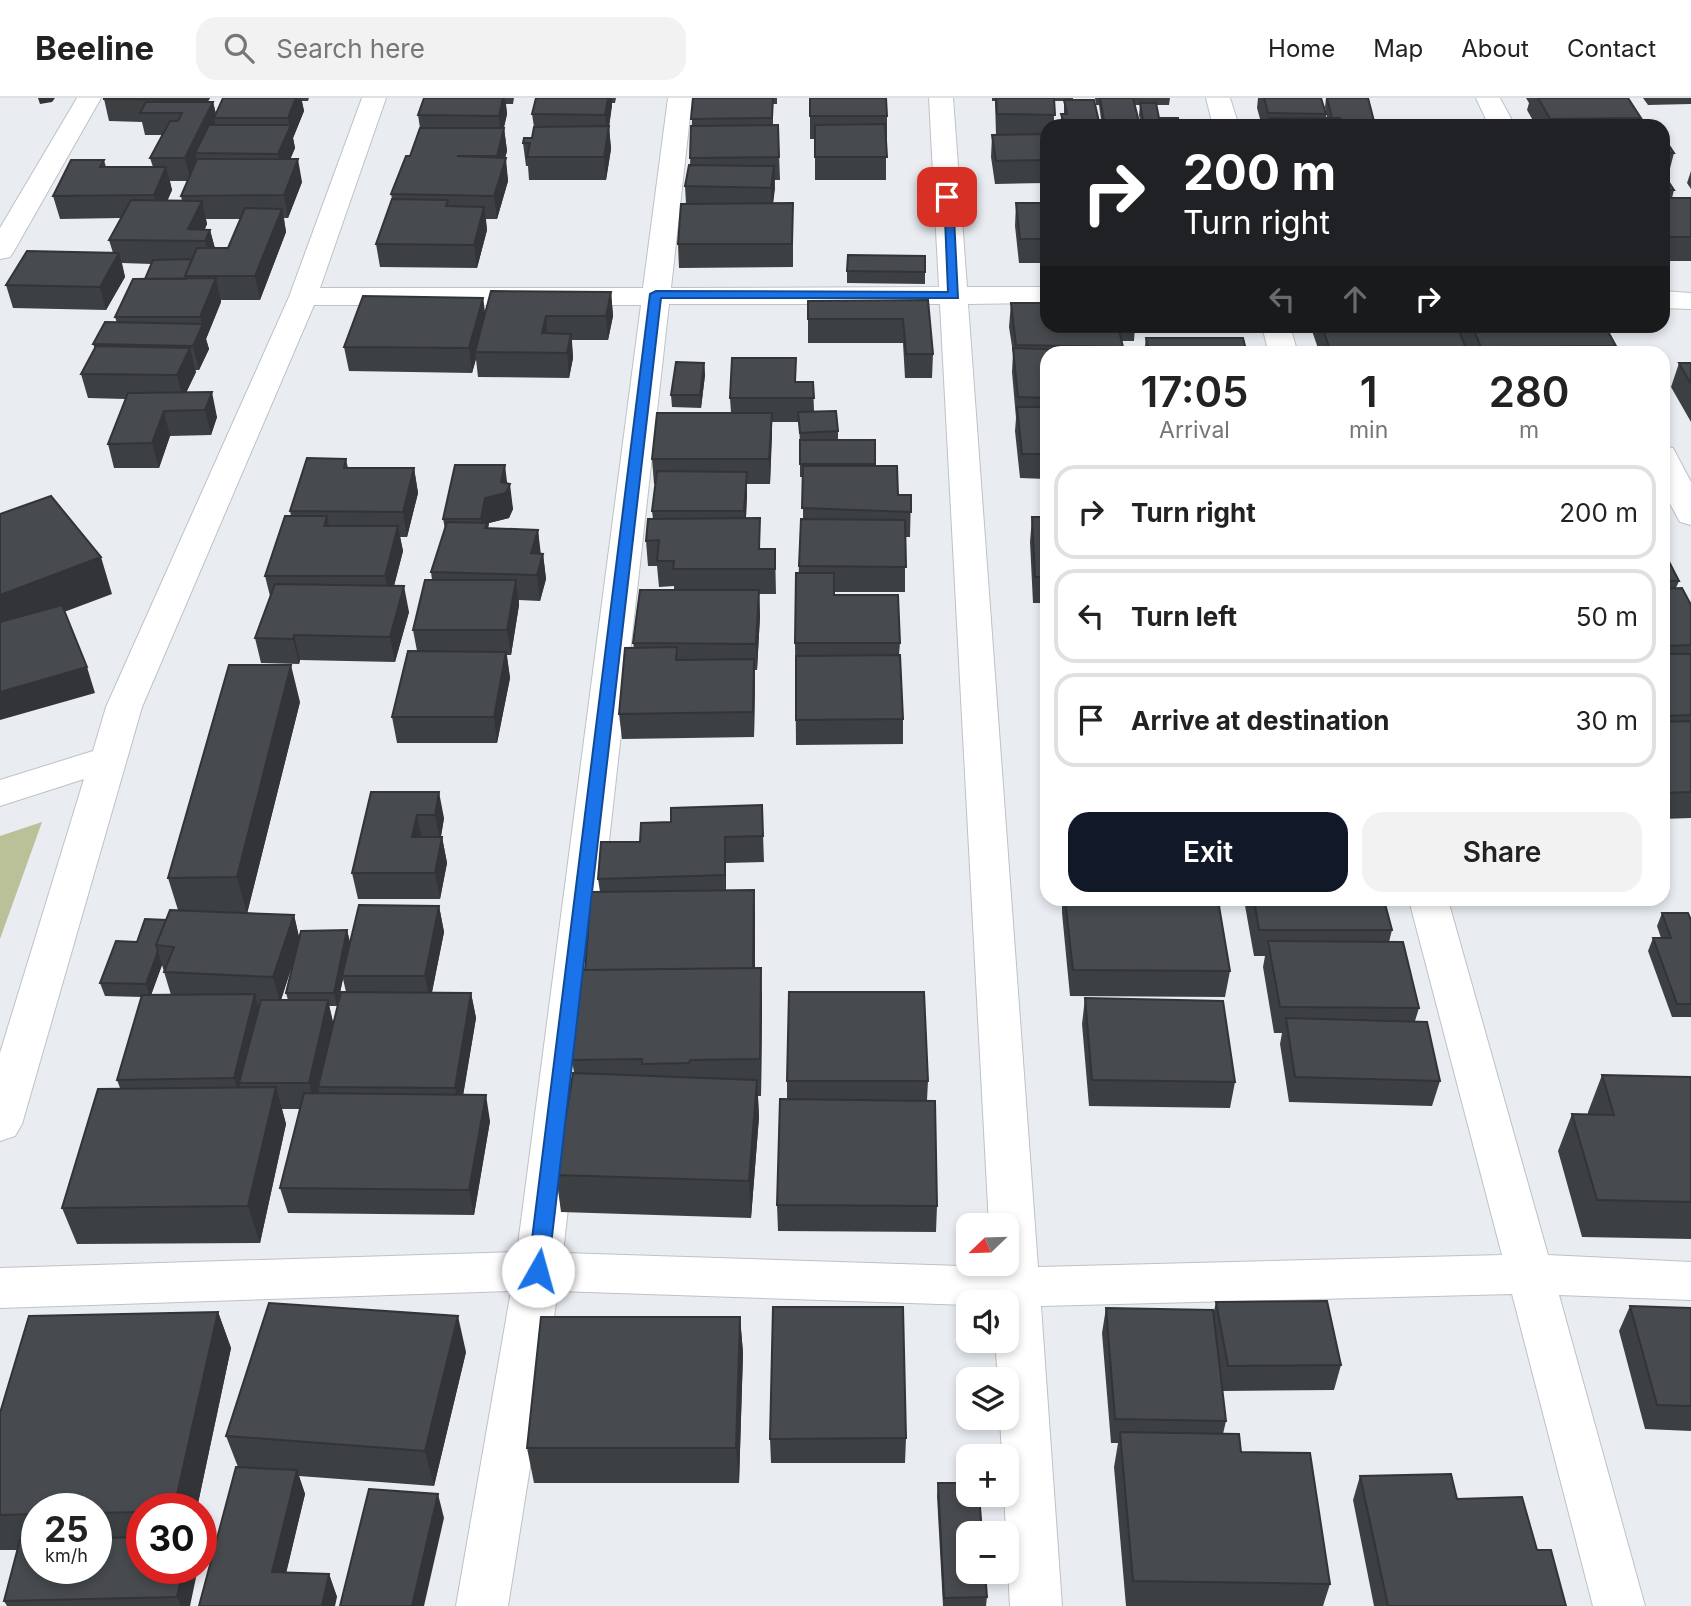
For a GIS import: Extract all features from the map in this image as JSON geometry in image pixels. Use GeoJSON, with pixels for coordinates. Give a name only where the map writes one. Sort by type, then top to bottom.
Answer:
{"type":"FeatureCollection","features":[{"type":"Feature","properties":{"kind":"street"},"geometry":{"type":"LineString","coordinates":[[0,251],[89,98]]}},
{"type":"Feature","properties":{"kind":"street"},"geometry":{"type":"LineString","coordinates":[[0,1124],[124,707],[303,296],[374,98]]}},
{"type":"Feature","properties":{"kind":"street"},"geometry":{"type":"LineString","coordinates":[[482,1606],[538,1271],[680,98]]}},
{"type":"Feature","properties":{"kind":"street"},"geometry":{"type":"LineString","coordinates":[[941,98],[1036,1606]]}},
{"type":"Feature","properties":{"kind":"street"},"geometry":{"type":"LineString","coordinates":[[1219,98],[1224,119]]}},
{"type":"Feature","properties":{"kind":"street"},"geometry":{"type":"LineString","coordinates":[[1488,98],[1498,119]]}},
{"type":"Feature","properties":{"kind":"street"},"geometry":{"type":"LineString","coordinates":[[303,296],[1040,295]]}},
{"type":"Feature","properties":{"kind":"street"},"geometry":{"type":"LineString","coordinates":[[1670,300],[1691,301]]}},
{"type":"Feature","properties":{"kind":"street"},"geometry":{"type":"LineString","coordinates":[[1670,472],[1691,515]]}},
{"type":"Feature","properties":{"kind":"street"},"geometry":{"type":"LineString","coordinates":[[0,793],[107,759]]}},
{"type":"Feature","properties":{"kind":"street"},"geometry":{"type":"LineString","coordinates":[[1431,906],[1619,1606]]}},
{"type":"Feature","properties":{"kind":"street"},"geometry":{"type":"LineString","coordinates":[[0,1288],[538,1271],[1015,1287],[1529,1274],[1691,1281]]}},
{"type":"Feature","properties":{"kind":"green space"},"geometry":{"type":"Polygon","coordinates":[[[42,822],[0,939],[0,836],[42,822]]]}},
{"type":"Feature","properties":{"kind":"building"},"geometry":{"type":"Polygon","coordinates":[[[104,98],[193,98],[192,100],[104,98]]]}},
{"type":"Feature","properties":{"kind":"building"},"geometry":{"type":"Polygon","coordinates":[[[223,98],[296,98],[288,118],[214,118],[223,98]]]}},
{"type":"Feature","properties":{"kind":"building"},"geometry":{"type":"Polygon","coordinates":[[[424,98],[503,98],[499,116],[418,115],[424,98]]]}},
{"type":"Feature","properties":{"kind":"building"},"geometry":{"type":"Polygon","coordinates":[[[536,98],[608,98],[605,115],[532,114],[536,98]]]}},
{"type":"Feature","properties":{"kind":"building"},"geometry":{"type":"Polygon","coordinates":[[[693,98],[773,98],[772,118],[691,119],[693,98]]]}},
{"type":"Feature","properties":{"kind":"building"},"geometry":{"type":"Polygon","coordinates":[[[810,98],[886,98],[887,116],[810,116],[810,98]]]}},
{"type":"Feature","properties":{"kind":"building"},"geometry":{"type":"Polygon","coordinates":[[[996,98],[1054,98],[1055,115],[997,114],[996,98]]]}},
{"type":"Feature","properties":{"kind":"building"},"geometry":{"type":"Polygon","coordinates":[[[1100,98],[1133,98],[1138,119],[1104,119],[1100,98]]]}},
{"type":"Feature","properties":{"kind":"building"},"geometry":{"type":"Polygon","coordinates":[[[1264,98],[1321,98],[1326,114],[1268,113],[1264,98]]]}},
{"type":"Feature","properties":{"kind":"building"},"geometry":{"type":"Polygon","coordinates":[[[1327,98],[1368,98],[1373,119],[1340,119],[1332,118],[1327,98]]]}},
{"type":"Feature","properties":{"kind":"building"},"geometry":{"type":"Polygon","coordinates":[[[1538,98],[1628,98],[1641,118],[1550,119],[1538,98]]]}},
{"type":"Feature","properties":{"kind":"building"},"geometry":{"type":"Polygon","coordinates":[[[1064,100],[1094,100],[1098,119],[1063,119],[1061,114],[1067,114],[1064,100]]]}},
{"type":"Feature","properties":{"kind":"building"},"geometry":{"type":"Polygon","coordinates":[[[146,102],[213,102],[185,158],[150,158],[170,121],[178,121],[182,113],[140,113],[146,102]]]}},
{"type":"Feature","properties":{"kind":"building"},"geometry":{"type":"Polygon","coordinates":[[[1140,103],[1156,103],[1159,118],[1178,119],[1143,119],[1140,103]]]}},
{"type":"Feature","properties":{"kind":"building"},"geometry":{"type":"Polygon","coordinates":[[[1269,118],[1340,119],[1269,119],[1269,118]]]}},
{"type":"Feature","properties":{"kind":"building"},"geometry":{"type":"Polygon","coordinates":[[[885,124],[887,157],[815,157],[815,125],[885,124]]]}},
{"type":"Feature","properties":{"kind":"building"},"geometry":{"type":"Polygon","coordinates":[[[209,125],[291,125],[278,154],[195,153],[209,125]]]}},
{"type":"Feature","properties":{"kind":"building"},"geometry":{"type":"Polygon","coordinates":[[[778,125],[779,157],[690,158],[691,126],[778,125]]]}},
{"type":"Feature","properties":{"kind":"building"},"geometry":{"type":"Polygon","coordinates":[[[609,126],[604,157],[527,157],[530,143],[523,143],[524,138],[532,138],[534,127],[609,126]]]}},
{"type":"Feature","properties":{"kind":"building"},"geometry":{"type":"Polygon","coordinates":[[[420,128],[504,128],[497,156],[457,156],[506,158],[494,196],[391,194],[406,156],[410,156],[420,128]]]}},
{"type":"Feature","properties":{"kind":"building"},"geometry":{"type":"Polygon","coordinates":[[[1040,134],[1040,160],[996,161],[992,135],[1040,134]]]}},
{"type":"Feature","properties":{"kind":"building"},"geometry":{"type":"Polygon","coordinates":[[[197,159],[298,159],[284,195],[181,196],[197,159]]]}},
{"type":"Feature","properties":{"kind":"building"},"geometry":{"type":"Polygon","coordinates":[[[71,160],[104,160],[100,167],[166,167],[154,195],[53,196],[71,160]]]}},
{"type":"Feature","properties":{"kind":"building"},"geometry":{"type":"Polygon","coordinates":[[[689,165],[774,166],[771,188],[685,186],[689,165]]]}},
{"type":"Feature","properties":{"kind":"building"},"geometry":{"type":"Polygon","coordinates":[[[1670,198],[1691,198],[1691,237],[1670,237],[1670,198]]]}},
{"type":"Feature","properties":{"kind":"building"},"geometry":{"type":"Polygon","coordinates":[[[392,199],[448,200],[446,206],[484,207],[474,245],[376,244],[392,199]]]}},
{"type":"Feature","properties":{"kind":"building"},"geometry":{"type":"Polygon","coordinates":[[[131,200],[202,201],[188,229],[210,230],[205,241],[109,240],[131,200]]]}},
{"type":"Feature","properties":{"kind":"building"},"geometry":{"type":"Polygon","coordinates":[[[793,203],[792,244],[678,244],[681,204],[793,203]]]}},
{"type":"Feature","properties":{"kind":"building"},"geometry":{"type":"Polygon","coordinates":[[[1016,203],[1040,203],[1040,239],[1020,239],[1016,203]]]}},
{"type":"Feature","properties":{"kind":"building"},"geometry":{"type":"Polygon","coordinates":[[[245,208],[282,209],[255,276],[185,276],[197,248],[228,248],[245,208]]]}},
{"type":"Feature","properties":{"kind":"building"},"geometry":{"type":"Polygon","coordinates":[[[27,251],[119,253],[100,287],[6,285],[27,251]]]}},
{"type":"Feature","properties":{"kind":"building"},"geometry":{"type":"Polygon","coordinates":[[[848,255],[925,256],[925,272],[847,271],[848,255]]]}},
{"type":"Feature","properties":{"kind":"building"},"geometry":{"type":"Polygon","coordinates":[[[192,259],[186,279],[145,279],[153,260],[192,259]]]}},
{"type":"Feature","properties":{"kind":"building"},"geometry":{"type":"Polygon","coordinates":[[[216,278],[200,317],[115,317],[133,279],[216,278]]]}},
{"type":"Feature","properties":{"kind":"building"},"geometry":{"type":"Polygon","coordinates":[[[491,291],[611,292],[606,316],[546,316],[542,333],[571,334],[567,353],[475,352],[491,291]]]}},
{"type":"Feature","properties":{"kind":"building"},"geometry":{"type":"Polygon","coordinates":[[[363,296],[483,298],[469,348],[344,347],[363,296]]]}},
{"type":"Feature","properties":{"kind":"building"},"geometry":{"type":"Polygon","coordinates":[[[928,300],[933,354],[906,354],[903,319],[808,319],[808,301],[928,300]]]}},
{"type":"Feature","properties":{"kind":"building"},"geometry":{"type":"Polygon","coordinates":[[[1011,303],[1040,303],[1040,333],[1120,333],[1123,346],[1070,346],[1016,345],[1011,303]]]}},
{"type":"Feature","properties":{"kind":"building"},"geometry":{"type":"Polygon","coordinates":[[[105,322],[203,324],[193,346],[93,344],[105,322]]]}},
{"type":"Feature","properties":{"kind":"building"},"geometry":{"type":"Polygon","coordinates":[[[1324,333],[1460,333],[1465,346],[1329,346],[1324,333]]]}},
{"type":"Feature","properties":{"kind":"building"},"geometry":{"type":"Polygon","coordinates":[[[1475,333],[1609,333],[1616,346],[1481,346],[1475,333]]]}},
{"type":"Feature","properties":{"kind":"building"},"geometry":{"type":"Polygon","coordinates":[[[1146,338],[1243,338],[1245,346],[1148,346],[1146,338]]]}},
{"type":"Feature","properties":{"kind":"building"},"geometry":{"type":"Polygon","coordinates":[[[96,346],[190,348],[177,375],[81,374],[96,346]]]}},
{"type":"Feature","properties":{"kind":"building"},"geometry":{"type":"Polygon","coordinates":[[[1013,348],[1040,349],[1040,398],[1018,397],[1013,348]]]}},
{"type":"Feature","properties":{"kind":"building"},"geometry":{"type":"Polygon","coordinates":[[[732,358],[796,358],[795,382],[813,382],[814,398],[730,398],[732,358]]]}},
{"type":"Feature","properties":{"kind":"building"},"geometry":{"type":"Polygon","coordinates":[[[676,362],[704,363],[700,395],[671,395],[676,362]]]}},
{"type":"Feature","properties":{"kind":"building"},"geometry":{"type":"Polygon","coordinates":[[[1679,363],[1691,363],[1691,384],[1679,363]]]}},
{"type":"Feature","properties":{"kind":"building"},"geometry":{"type":"Polygon","coordinates":[[[212,392],[205,410],[164,411],[152,443],[108,444],[128,393],[212,392]]]}},
{"type":"Feature","properties":{"kind":"building"},"geometry":{"type":"Polygon","coordinates":[[[1017,407],[1040,407],[1040,454],[1022,454],[1017,407]]]}},
{"type":"Feature","properties":{"kind":"building"},"geometry":{"type":"Polygon","coordinates":[[[836,411],[838,431],[800,433],[798,412],[836,411]]]}},
{"type":"Feature","properties":{"kind":"building"},"geometry":{"type":"Polygon","coordinates":[[[657,413],[772,413],[769,459],[652,459],[657,413]]]}},
{"type":"Feature","properties":{"kind":"building"},"geometry":{"type":"Polygon","coordinates":[[[800,440],[875,440],[875,464],[800,464],[800,440]]]}},
{"type":"Feature","properties":{"kind":"building"},"geometry":{"type":"Polygon","coordinates":[[[307,458],[346,459],[344,468],[414,468],[403,512],[290,511],[307,458]]]}},
{"type":"Feature","properties":{"kind":"building"},"geometry":{"type":"Polygon","coordinates":[[[455,465],[505,465],[501,482],[510,484],[506,493],[485,498],[481,519],[443,519],[455,465]]]}},
{"type":"Feature","properties":{"kind":"building"},"geometry":{"type":"Polygon","coordinates":[[[803,466],[897,466],[898,495],[911,495],[911,512],[802,508],[803,466]]]}},
{"type":"Feature","properties":{"kind":"building"},"geometry":{"type":"Polygon","coordinates":[[[657,471],[747,472],[744,511],[652,511],[657,471]]]}},
{"type":"Feature","properties":{"kind":"building"},"geometry":{"type":"Polygon","coordinates":[[[51,496],[101,557],[0,595],[0,514],[51,496]]]}},
{"type":"Feature","properties":{"kind":"building"},"geometry":{"type":"Polygon","coordinates":[[[285,516],[327,516],[324,526],[398,526],[385,576],[265,576],[285,516]]]}},
{"type":"Feature","properties":{"kind":"building"},"geometry":{"type":"Polygon","coordinates":[[[1032,517],[1040,517],[1040,577],[1035,577],[1032,517]]]}},
{"type":"Feature","properties":{"kind":"building"},"geometry":{"type":"Polygon","coordinates":[[[760,518],[759,549],[775,549],[775,569],[673,569],[674,561],[657,561],[659,540],[646,541],[648,519],[760,518]]]}},
{"type":"Feature","properties":{"kind":"building"},"geometry":{"type":"Polygon","coordinates":[[[801,519],[905,520],[906,567],[799,566],[801,519]]]}},
{"type":"Feature","properties":{"kind":"building"},"geometry":{"type":"Polygon","coordinates":[[[447,522],[487,523],[485,528],[538,530],[531,553],[543,554],[537,575],[431,572],[447,522]]]}},
{"type":"Feature","properties":{"kind":"building"},"geometry":{"type":"Polygon","coordinates":[[[1670,564],[1679,581],[1670,581],[1670,564]]]}},
{"type":"Feature","properties":{"kind":"building"},"geometry":{"type":"Polygon","coordinates":[[[796,573],[834,573],[834,595],[898,595],[900,643],[795,643],[796,573]]]}},
{"type":"Feature","properties":{"kind":"building"},"geometry":{"type":"Polygon","coordinates":[[[425,580],[516,580],[507,630],[413,630],[425,580]]]}},
{"type":"Feature","properties":{"kind":"building"},"geometry":{"type":"Polygon","coordinates":[[[275,584],[404,586],[390,637],[294,635],[293,639],[255,638],[275,584]]]}},
{"type":"Feature","properties":{"kind":"building"},"geometry":{"type":"Polygon","coordinates":[[[1682,588],[1691,605],[1691,645],[1670,646],[1670,589],[1682,588]]]}},
{"type":"Feature","properties":{"kind":"building"},"geometry":{"type":"Polygon","coordinates":[[[640,590],[759,590],[756,644],[633,643],[640,590]]]}},
{"type":"Feature","properties":{"kind":"building"},"geometry":{"type":"Polygon","coordinates":[[[62,605],[87,667],[0,692],[0,622],[62,605]]]}},
{"type":"Feature","properties":{"kind":"building"},"geometry":{"type":"Polygon","coordinates":[[[677,647],[676,660],[754,659],[753,712],[619,714],[625,648],[677,647]]]}},
{"type":"Feature","properties":{"kind":"building"},"geometry":{"type":"Polygon","coordinates":[[[408,651],[506,652],[494,717],[392,717],[408,651]]]}},
{"type":"Feature","properties":{"kind":"building"},"geometry":{"type":"Polygon","coordinates":[[[1670,654],[1691,654],[1691,715],[1670,716],[1670,654]]]}},
{"type":"Feature","properties":{"kind":"building"},"geometry":{"type":"Polygon","coordinates":[[[900,655],[903,719],[796,720],[796,656],[900,655]]]}},
{"type":"Feature","properties":{"kind":"building"},"geometry":{"type":"Polygon","coordinates":[[[229,665],[291,665],[237,877],[168,878],[229,665]]]}},
{"type":"Feature","properties":{"kind":"building"},"geometry":{"type":"Polygon","coordinates":[[[1691,721],[1691,792],[1670,793],[1670,722],[1691,721]]]}},
{"type":"Feature","properties":{"kind":"building"},"geometry":{"type":"Polygon","coordinates":[[[371,792],[439,792],[435,815],[417,815],[412,837],[442,837],[435,873],[352,873],[371,792]]]}},
{"type":"Feature","properties":{"kind":"building"},"geometry":{"type":"Polygon","coordinates":[[[762,805],[763,836],[725,837],[725,875],[598,879],[601,842],[640,842],[641,823],[671,822],[671,808],[762,805]]]}},
{"type":"Feature","properties":{"kind":"building"},"geometry":{"type":"Polygon","coordinates":[[[754,890],[753,968],[585,970],[591,892],[754,890]]]}},
{"type":"Feature","properties":{"kind":"building"},"geometry":{"type":"Polygon","coordinates":[[[359,905],[439,906],[425,976],[342,976],[359,905]]]}},
{"type":"Feature","properties":{"kind":"building"},"geometry":{"type":"Polygon","coordinates":[[[1066,906],[1219,906],[1230,971],[1073,970],[1066,906]]]}},
{"type":"Feature","properties":{"kind":"building"},"geometry":{"type":"Polygon","coordinates":[[[1255,906],[1386,906],[1392,930],[1259,930],[1255,906]]]}},
{"type":"Feature","properties":{"kind":"building"},"geometry":{"type":"Polygon","coordinates":[[[170,910],[294,915],[273,977],[164,972],[174,947],[156,945],[170,910]]]}},
{"type":"Feature","properties":{"kind":"building"},"geometry":{"type":"Polygon","coordinates":[[[1662,913],[1688,913],[1691,920],[1691,1004],[1677,1004],[1653,938],[1671,938],[1662,913]]]}},
{"type":"Feature","properties":{"kind":"building"},"geometry":{"type":"Polygon","coordinates":[[[145,919],[166,920],[146,984],[100,983],[116,941],[137,942],[145,919]]]}},
{"type":"Feature","properties":{"kind":"building"},"geometry":{"type":"Polygon","coordinates":[[[347,930],[334,993],[286,993],[301,931],[347,930]]]}},
{"type":"Feature","properties":{"kind":"building"},"geometry":{"type":"Polygon","coordinates":[[[1268,941],[1403,942],[1419,1008],[1280,1007],[1268,941]]]}},
{"type":"Feature","properties":{"kind":"building"},"geometry":{"type":"Polygon","coordinates":[[[761,968],[760,1059],[642,1064],[642,1059],[572,1060],[580,970],[761,968]]]}},
{"type":"Feature","properties":{"kind":"building"},"geometry":{"type":"Polygon","coordinates":[[[341,992],[471,993],[455,1088],[318,1087],[341,992]]]}},
{"type":"Feature","properties":{"kind":"building"},"geometry":{"type":"Polygon","coordinates":[[[789,992],[924,992],[928,1081],[787,1081],[789,992]]]}},
{"type":"Feature","properties":{"kind":"building"},"geometry":{"type":"Polygon","coordinates":[[[255,994],[234,1078],[117,1080],[142,995],[255,994]]]}},
{"type":"Feature","properties":{"kind":"building"},"geometry":{"type":"Polygon","coordinates":[[[1085,998],[1223,1001],[1235,1082],[1092,1080],[1085,998]]]}},
{"type":"Feature","properties":{"kind":"building"},"geometry":{"type":"Polygon","coordinates":[[[261,1000],[328,1000],[309,1083],[239,1083],[261,1000]]]}},
{"type":"Feature","properties":{"kind":"building"},"geometry":{"type":"Polygon","coordinates":[[[1286,1018],[1427,1022],[1440,1081],[1295,1077],[1286,1018]]]}},
{"type":"Feature","properties":{"kind":"building"},"geometry":{"type":"Polygon","coordinates":[[[573,1073],[757,1080],[749,1181],[556,1175],[573,1073]]]}},
{"type":"Feature","properties":{"kind":"building"},"geometry":{"type":"Polygon","coordinates":[[[1602,1075],[1691,1077],[1691,1202],[1597,1200],[1572,1114],[1614,1115],[1602,1075]]]}},
{"type":"Feature","properties":{"kind":"building"},"geometry":{"type":"Polygon","coordinates":[[[276,1087],[248,1206],[62,1208],[98,1089],[276,1087]]]}},
{"type":"Feature","properties":{"kind":"building"},"geometry":{"type":"Polygon","coordinates":[[[304,1093],[486,1095],[469,1190],[280,1188],[304,1093]]]}},
{"type":"Feature","properties":{"kind":"building"},"geometry":{"type":"Polygon","coordinates":[[[780,1099],[935,1101],[937,1206],[777,1205],[780,1099]]]}},
{"type":"Feature","properties":{"kind":"building"},"geometry":{"type":"Polygon","coordinates":[[[1327,1301],[1341,1365],[1228,1366],[1216,1302],[1327,1301]]]}},
{"type":"Feature","properties":{"kind":"building"},"geometry":{"type":"Polygon","coordinates":[[[269,1303],[458,1316],[425,1451],[226,1436],[269,1303]]]}},
{"type":"Feature","properties":{"kind":"building"},"geometry":{"type":"Polygon","coordinates":[[[1630,1306],[1691,1308],[1691,1406],[1657,1405],[1630,1306]]]}},
{"type":"Feature","properties":{"kind":"building"},"geometry":{"type":"Polygon","coordinates":[[[773,1307],[903,1307],[906,1438],[770,1439],[773,1307]]]}},
{"type":"Feature","properties":{"kind":"building"},"geometry":{"type":"Polygon","coordinates":[[[1106,1308],[1213,1310],[1226,1421],[1115,1419],[1106,1308]]]}},
{"type":"Feature","properties":{"kind":"building"},"geometry":{"type":"Polygon","coordinates":[[[218,1312],[177,1493],[126,1493],[126,1512],[112,1513],[112,1493],[21,1493],[21,1514],[0,1515],[0,1413],[29,1316],[218,1312]]]}},
{"type":"Feature","properties":{"kind":"building"},"geometry":{"type":"Polygon","coordinates":[[[541,1317],[740,1317],[736,1448],[527,1448],[541,1317]]]}},
{"type":"Feature","properties":{"kind":"building"},"geometry":{"type":"Polygon","coordinates":[[[1120,1432],[1239,1434],[1241,1452],[1310,1453],[1330,1584],[1133,1581],[1120,1432]]]}},
{"type":"Feature","properties":{"kind":"building"},"geometry":{"type":"Polygon","coordinates":[[[236,1467],[297,1470],[272,1572],[329,1574],[322,1606],[199,1606],[205,1584],[217,1584],[217,1538],[236,1467]]]}},
{"type":"Feature","properties":{"kind":"building"},"geometry":{"type":"Polygon","coordinates":[[[1451,1474],[1457,1499],[1522,1497],[1537,1550],[1551,1550],[1566,1606],[1388,1606],[1360,1476],[1451,1474]]]}},
{"type":"Feature","properties":{"kind":"building"},"geometry":{"type":"Polygon","coordinates":[[[938,1483],[956,1483],[956,1507],[980,1507],[981,1521],[956,1521],[956,1584],[986,1584],[987,1597],[944,1598],[938,1483]]]}},
{"type":"Feature","properties":{"kind":"building"},"geometry":{"type":"Polygon","coordinates":[[[369,1489],[438,1494],[412,1606],[340,1606],[369,1489]]]}},
{"type":"Feature","properties":{"kind":"building"},"geometry":{"type":"Polygon","coordinates":[[[126,1537],[126,1584],[180,1584],[177,1597],[4,1601],[20,1540],[21,1584],[112,1584],[112,1538],[126,1537]]]}},
{"type":"Feature","properties":{"kind":"route"},"geometry":{"type":"LineString","coordinates":[[538,1271],[656,294],[954,295],[947,197]]}}]}
